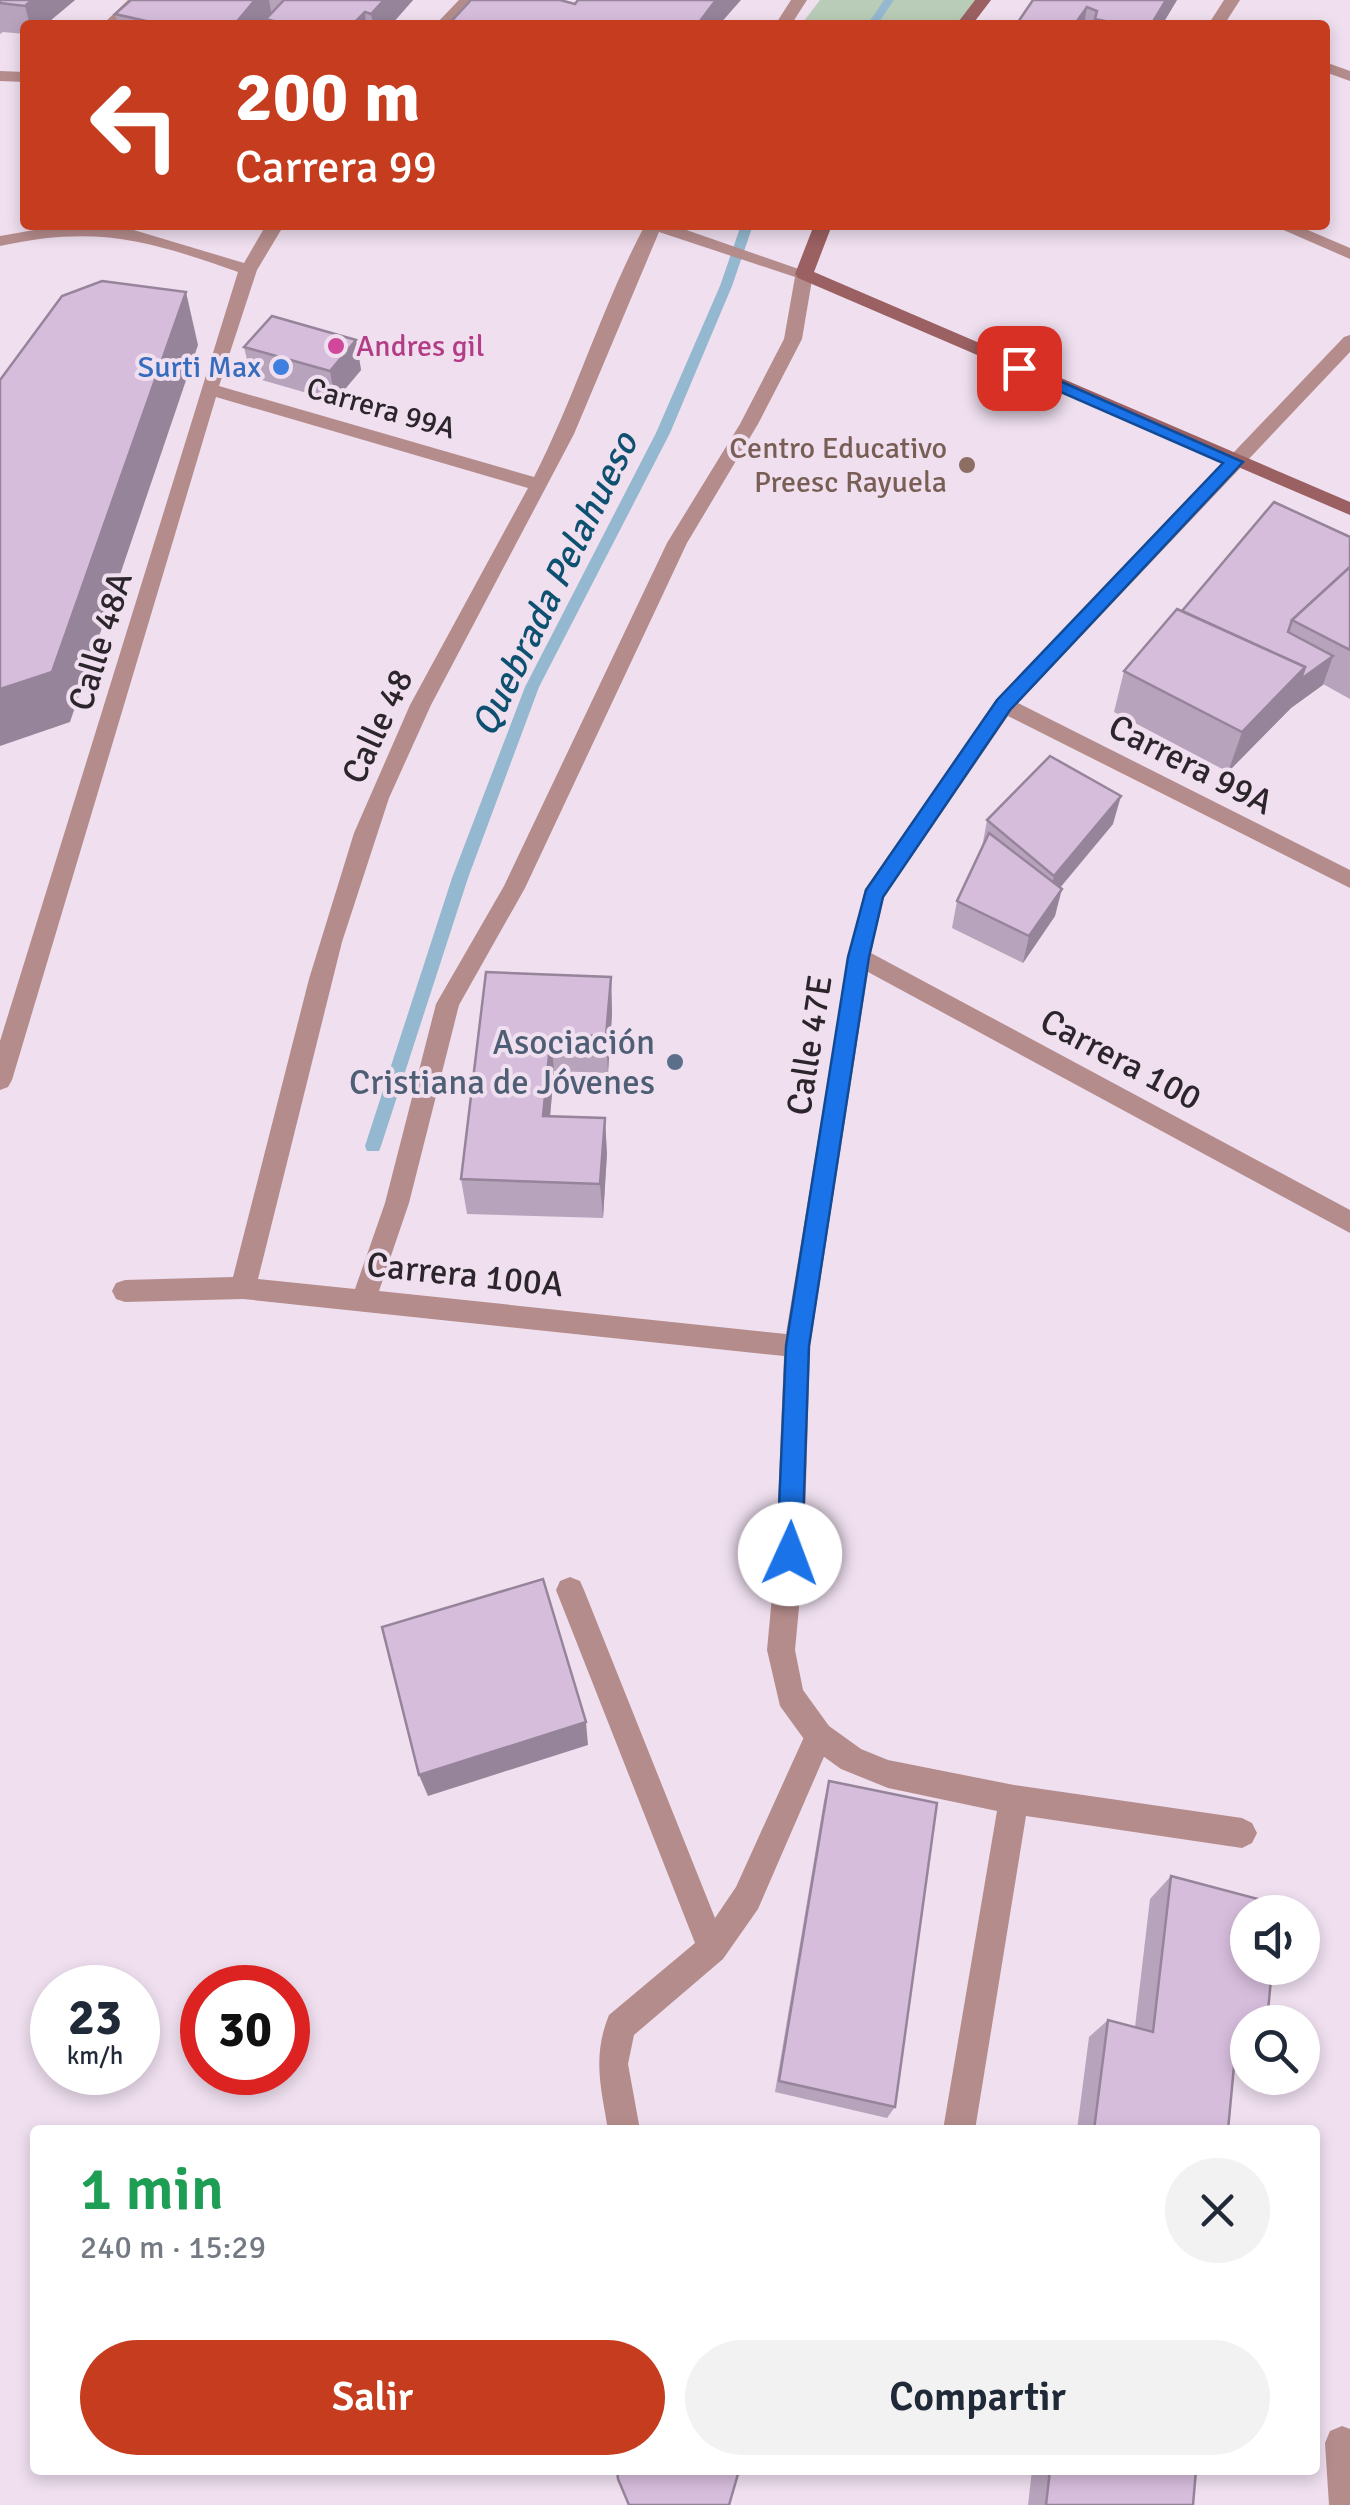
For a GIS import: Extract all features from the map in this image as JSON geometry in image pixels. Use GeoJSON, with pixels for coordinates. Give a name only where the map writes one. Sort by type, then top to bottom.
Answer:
{"type":"FeatureCollection","features":[{"type":"Feature","properties":{"kind":"street"},"geometry":{"type":"LineString","coordinates":[[115,20],[137,0]]}},
{"type":"Feature","properties":{"kind":"street"},"geometry":{"type":"LineString","coordinates":[[449,20],[468,0]]}},
{"type":"Feature","properties":{"kind":"street"},"geometry":{"type":"LineString","coordinates":[[968,20],[983,0]]}},
{"type":"Feature","properties":{"kind":"street"},"geometry":{"type":"LineString","coordinates":[[0,241],[49,230]]}},
{"type":"Feature","properties":{"kind":"street"},"geometry":{"type":"LineString","coordinates":[[116,230],[248,270]]}},
{"type":"Feature","properties":{"kind":"street","name":"Calle 48A"},"geometry":{"type":"LineString","coordinates":[[0,1080],[209,389],[248,270],[272,230]]}},
{"type":"Feature","properties":{"kind":"street","name":"Calle 48"},"geometry":{"type":"LineString","coordinates":[[243,1288],[330,939],[378,797],[447,654],[591,378],[630,267],[651,230]]}},
{"type":"Feature","properties":{"kind":"street"},"geometry":{"type":"LineString","coordinates":[[669,230],[795,270],[1350,509]]}},
{"type":"Feature","properties":{"kind":"street"},"geometry":{"type":"LineString","coordinates":[[364,1298],[398,1203],[448,1004],[514,888],[677,543],[749,424],[793,340],[795,270],[820,230]]}},
{"type":"Feature","properties":{"kind":"street"},"geometry":{"type":"LineString","coordinates":[[1293,230],[1350,254]]}},
{"type":"Feature","properties":{"kind":"street","name":"Calle 47E"},"geometry":{"type":"LineString","coordinates":[[818,1736],[790,1696],[781,1650],[790,1554],[797,1346],[858,957],[873,895],[1004,705],[1350,341]]}},
{"type":"Feature","properties":{"kind":"street","name":"Carrera 99A"},"geometry":{"type":"LineString","coordinates":[[209,389],[537,484]]}},
{"type":"Feature","properties":{"kind":"street","name":"Carrera 99A"},"geometry":{"type":"LineString","coordinates":[[1004,705],[1350,880]]}},
{"type":"Feature","properties":{"kind":"street","name":"Carrera 100"},"geometry":{"type":"LineString","coordinates":[[858,957],[1350,1222]]}},
{"type":"Feature","properties":{"kind":"street","name":"Carrera 100A"},"geometry":{"type":"LineString","coordinates":[[125,1292],[243,1288],[797,1346]]}},
{"type":"Feature","properties":{"kind":"street"},"geometry":{"type":"LineString","coordinates":[[570,1590],[712,1948]]}},
{"type":"Feature","properties":{"kind":"street"},"geometry":{"type":"LineString","coordinates":[[623,2125],[612,2064],[620,2026],[712,1948],[747,1898],[818,1736],[852,1760],[888,1774],[1014,1800],[1242,1833]]}},
{"type":"Feature","properties":{"kind":"street"},"geometry":{"type":"LineString","coordinates":[[959,2125],[1014,1800]]}},
{"type":"Feature","properties":{"kind":"street"},"geometry":{"type":"LineString","coordinates":[[1342,2443],[1346,2505]]}},
{"type":"Feature","properties":{"kind":"green space"},"geometry":{"type":"Polygon","coordinates":[[[820,0],[977,0],[963,20],[805,20],[820,0]]]}},
{"type":"Feature","properties":{"kind":"building"},"geometry":{"type":"Polygon","coordinates":[[[0,0],[32,0],[25,6],[0,0]]]}},
{"type":"Feature","properties":{"kind":"building"},"geometry":{"type":"Polygon","coordinates":[[[131,0],[255,0],[238,20],[142,20],[115,14],[131,0]]]}},
{"type":"Feature","properties":{"kind":"building"},"geometry":{"type":"Polygon","coordinates":[[[284,0],[384,0],[371,14],[365,12],[357,20],[266,19],[284,0]]]}},
{"type":"Feature","properties":{"kind":"building"},"geometry":{"type":"Polygon","coordinates":[[[471,0],[560,0],[575,4],[578,0],[716,0],[701,20],[453,20],[471,0]]]}},
{"type":"Feature","properties":{"kind":"building"},"geometry":{"type":"Polygon","coordinates":[[[1033,0],[1166,0],[1154,20],[1100,20],[1095,19],[1097,11],[1087,7],[1078,20],[1019,20],[1033,0]]]}},
{"type":"Feature","properties":{"kind":"building"},"geometry":{"type":"Polygon","coordinates":[[[102,281],[186,292],[52,672],[0,689],[0,380],[62,296],[102,281]]]}},
{"type":"Feature","properties":{"kind":"building"},"geometry":{"type":"Polygon","coordinates":[[[272,316],[356,340],[330,371],[244,347],[272,316]]]}},
{"type":"Feature","properties":{"kind":"building"},"geometry":{"type":"Polygon","coordinates":[[[1274,502],[1350,537],[1350,567],[1292,620],[1288,632],[1333,656],[1301,679],[1305,667],[1182,611],[1274,502]]]}},
{"type":"Feature","properties":{"kind":"building"},"geometry":{"type":"Polygon","coordinates":[[[1350,567],[1350,650],[1292,620],[1350,567]]]}},
{"type":"Feature","properties":{"kind":"building"},"geometry":{"type":"Polygon","coordinates":[[[1177,609],[1305,667],[1242,732],[1124,671],[1177,609]]]}},
{"type":"Feature","properties":{"kind":"building"},"geometry":{"type":"Polygon","coordinates":[[[1050,756],[1121,796],[1054,876],[987,820],[1050,756]]]}},
{"type":"Feature","properties":{"kind":"building"},"geometry":{"type":"Polygon","coordinates":[[[989,833],[1062,889],[1029,936],[957,901],[989,833]]]}},
{"type":"Feature","properties":{"kind":"building"},"geometry":{"type":"Polygon","coordinates":[[[486,972],[611,977],[606,1036],[551,1035],[543,1116],[605,1118],[600,1184],[461,1179],[486,972]]]}},
{"type":"Feature","properties":{"kind":"building"},"geometry":{"type":"Polygon","coordinates":[[[543,1579],[586,1722],[419,1775],[382,1627],[543,1579]]]}},
{"type":"Feature","properties":{"kind":"building"},"geometry":{"type":"Polygon","coordinates":[[[829,1781],[937,1803],[895,2107],[779,2081],[829,1781]]]}},
{"type":"Feature","properties":{"kind":"building"},"geometry":{"type":"Polygon","coordinates":[[[1171,1876],[1243,1895],[1230,1895],[1230,1985],[1270,1985],[1269,2005],[1230,2005],[1228,2125],[1095,2125],[1108,2020],[1153,2032],[1171,1876]]]}},
{"type":"Feature","properties":{"kind":"building"},"geometry":{"type":"Polygon","coordinates":[[[618,2475],[738,2475],[729,2505],[629,2505],[618,2475]]]}},
{"type":"Feature","properties":{"kind":"building"},"geometry":{"type":"Polygon","coordinates":[[[1049,2475],[1196,2475],[1193,2505],[1046,2505],[1049,2475]]]}},
{"type":"Feature","properties":{"kind":"waterway","name":"Quebrada Pelahueso"},"geometry":{"type":"LineString","coordinates":[[875,20],[889,0]]}},
{"type":"Feature","properties":{"kind":"waterway","name":"Quebrada Pelahueso"},"geometry":{"type":"LineString","coordinates":[[373,1146],[460,878],[532,687],[663,433],[726,286],[745,230]]}},
{"type":"Feature","properties":{"kind":"place","name":"Andres gil"},"geometry":{"type":"Point","coordinates":[336,346]}},
{"type":"Feature","properties":{"kind":"place","name":"Surti Max"},"geometry":{"type":"Point","coordinates":[281,367]}},
{"type":"Feature","properties":{"kind":"place","name":"Centro Educativo Preesc Rayuela"},"geometry":{"type":"Point","coordinates":[967,465]}},
{"type":"Feature","properties":{"kind":"place","name":"Asociación Cristiana de Jóvenes"},"geometry":{"type":"Point","coordinates":[675,1062]}},
{"type":"Feature","properties":{"kind":"route"},"geometry":{"type":"LineString","coordinates":[[790,1554],[797,1346],[858,957],[873,895],[1004,705],[1234,462],[1019,368]]}}]}
